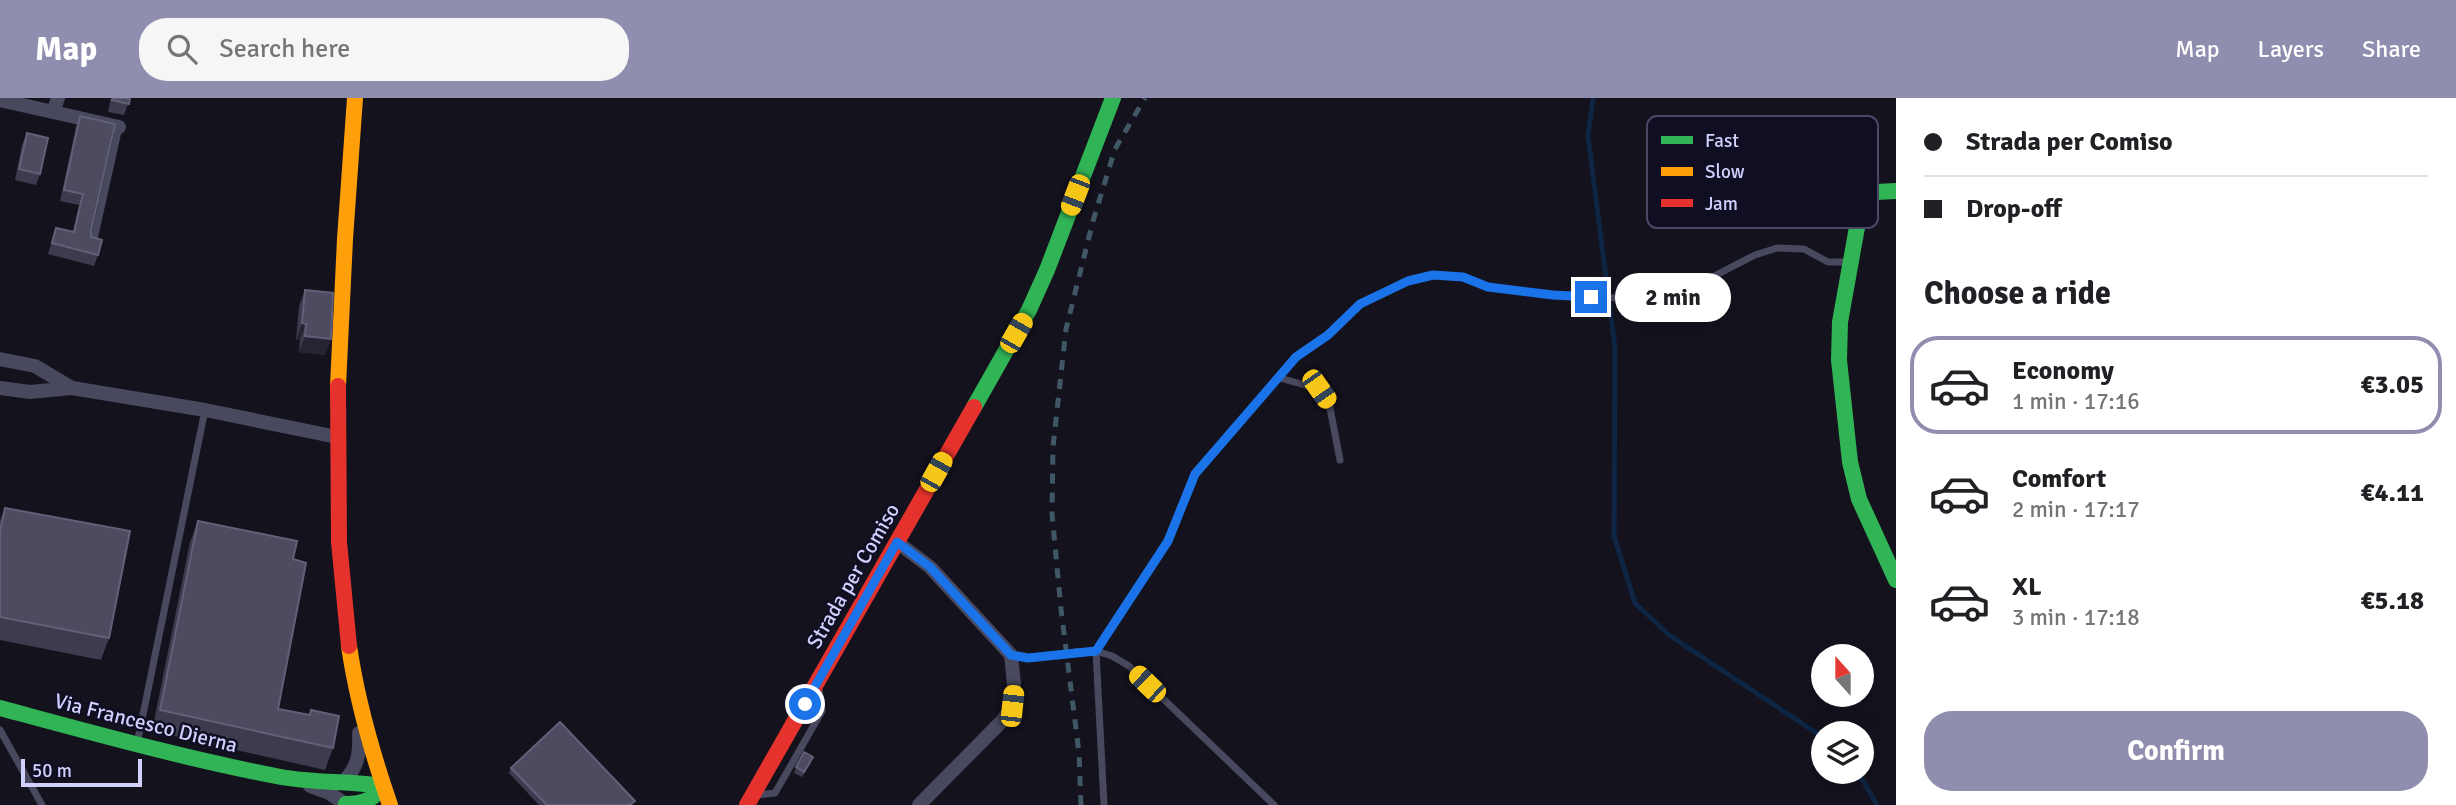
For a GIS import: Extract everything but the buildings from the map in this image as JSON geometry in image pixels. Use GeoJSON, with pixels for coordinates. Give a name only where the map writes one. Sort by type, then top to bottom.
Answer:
{"type":"FeatureCollection","features":[{"type":"Feature","properties":{"kind":"main road"},"geometry":{"type":"LineString","coordinates":[[355,98],[341,303],[337,437],[340,585],[365,726],[390,805]]}},
{"type":"Feature","properties":{"kind":"main road","name":"Strada per Comiso"},"geometry":{"type":"LineString","coordinates":[[750,800],[1029,310],[1113,98]]}},
{"type":"Feature","properties":{"kind":"main road"},"geometry":{"type":"LineString","coordinates":[[1878,192],[1896,191]]}},
{"type":"Feature","properties":{"kind":"main road"},"geometry":{"type":"LineString","coordinates":[[1857,228],[1840,322],[1839,360],[1845,426],[1859,499],[1896,580]]}},
{"type":"Feature","properties":{"kind":"main road","name":"Via Francesco Dierna"},"geometry":{"type":"LineString","coordinates":[[0,708],[136,745],[282,777],[382,786]]}},
{"type":"Feature","properties":{"kind":"main road"},"geometry":{"type":"LineString","coordinates":[[346,805],[364,803],[374,798],[382,786]]}},
{"type":"Feature","properties":{"kind":"street"},"geometry":{"type":"LineString","coordinates":[[0,100],[56,105],[119,127]]}},
{"type":"Feature","properties":{"kind":"street"},"geometry":{"type":"LineString","coordinates":[[0,359],[35,366],[72,388]]}},
{"type":"Feature","properties":{"kind":"street"},"geometry":{"type":"LineString","coordinates":[[30,392],[35,366]]}},
{"type":"Feature","properties":{"kind":"street"},"geometry":{"type":"LineString","coordinates":[[0,388],[30,392],[72,388],[205,410],[337,437]]}},
{"type":"Feature","properties":{"kind":"street"},"geometry":{"type":"LineString","coordinates":[[897,542],[930,567],[1011,655],[1014,684],[1012,706],[1003,720],[919,805]]}},
{"type":"Feature","properties":{"kind":"street"},"geometry":{"type":"LineString","coordinates":[[342,783],[350,776],[359,758],[358,689]]}},
{"type":"Feature","properties":{"kind":"street"},"geometry":{"type":"LineString","coordinates":[[282,777],[319,789],[346,805]]}},
{"type":"Feature","properties":{"kind":"lane"},"geometry":{"type":"LineString","coordinates":[[93,244],[119,127]]}},
{"type":"Feature","properties":{"kind":"lane"},"geometry":{"type":"LineString","coordinates":[[1104,805],[1096,651],[1168,541],[1195,474],[1296,357],[1328,335],[1360,304],[1408,281],[1433,275],[1463,277],[1488,287],[1553,295],[1618,298],[1637,303],[1659,299],[1714,278],[1755,255],[1777,248],[1804,249],[1828,262],[1850,262]]}},
{"type":"Feature","properties":{"kind":"lane"},"geometry":{"type":"LineString","coordinates":[[1280,378],[1319,389],[1329,403],[1340,460]]}},
{"type":"Feature","properties":{"kind":"lane"},"geometry":{"type":"LineString","coordinates":[[136,745],[205,410]]}},
{"type":"Feature","properties":{"kind":"lane"},"geometry":{"type":"LineString","coordinates":[[1011,655],[1028,658],[1096,651],[1112,656],[1129,666],[1274,805]]}},
{"type":"Feature","properties":{"kind":"lane"},"geometry":{"type":"LineString","coordinates":[[0,730],[42,805]]}},
{"type":"Feature","properties":{"kind":"waterway"},"geometry":{"type":"LineString","coordinates":[[1593,98],[1588,136],[1615,348],[1614,536],[1635,603],[1669,635],[1811,729]]}},
{"type":"Feature","properties":{"kind":"waterway"},"geometry":{"type":"LineString","coordinates":[[1865,784],[1877,805]]}},
{"type":"Feature","properties":{"kind":"railway"},"geometry":{"type":"LineString","coordinates":[[1081,805],[1079,753],[1052,514],[1053,447],[1066,329],[1093,221],[1115,149],[1145,98]]}},
{"type":"Feature","properties":{"kind":"traffic: fast"},"geometry":{"type":"LineString","coordinates":[[974,407],[1029,310],[1047,270],[1113,98]]}},
{"type":"Feature","properties":{"kind":"traffic: fast"},"geometry":{"type":"LineString","coordinates":[[1878,192],[1896,191]]}},
{"type":"Feature","properties":{"kind":"traffic: fast"},"geometry":{"type":"LineString","coordinates":[[1857,228],[1840,322],[1839,360],[1850,462],[1859,499],[1896,580]]}},
{"type":"Feature","properties":{"kind":"traffic: fast"},"geometry":{"type":"LineString","coordinates":[[0,708],[245,770],[294,779],[382,786],[367,800],[346,804]]}},
{"type":"Feature","properties":{"kind":"traffic: slow"},"geometry":{"type":"LineString","coordinates":[[338,386],[355,98]]}},
{"type":"Feature","properties":{"kind":"traffic: slow"},"geometry":{"type":"LineString","coordinates":[[349,646],[366,727],[390,805]]}},
{"type":"Feature","properties":{"kind":"traffic: jam"},"geometry":{"type":"LineString","coordinates":[[338,386],[339,542],[349,646]]}},
{"type":"Feature","properties":{"kind":"traffic: jam"},"geometry":{"type":"LineString","coordinates":[[747,805],[974,407]]}},
{"type":"Feature","properties":{"kind":"route"},"geometry":{"type":"LineString","coordinates":[[805,704],[897,542],[930,567],[1011,655],[1028,658],[1096,651],[1115,618],[1168,541],[1195,474],[1296,357],[1328,335],[1360,304],[1408,281],[1433,275],[1463,277],[1488,287],[1591,297]]}}]}
